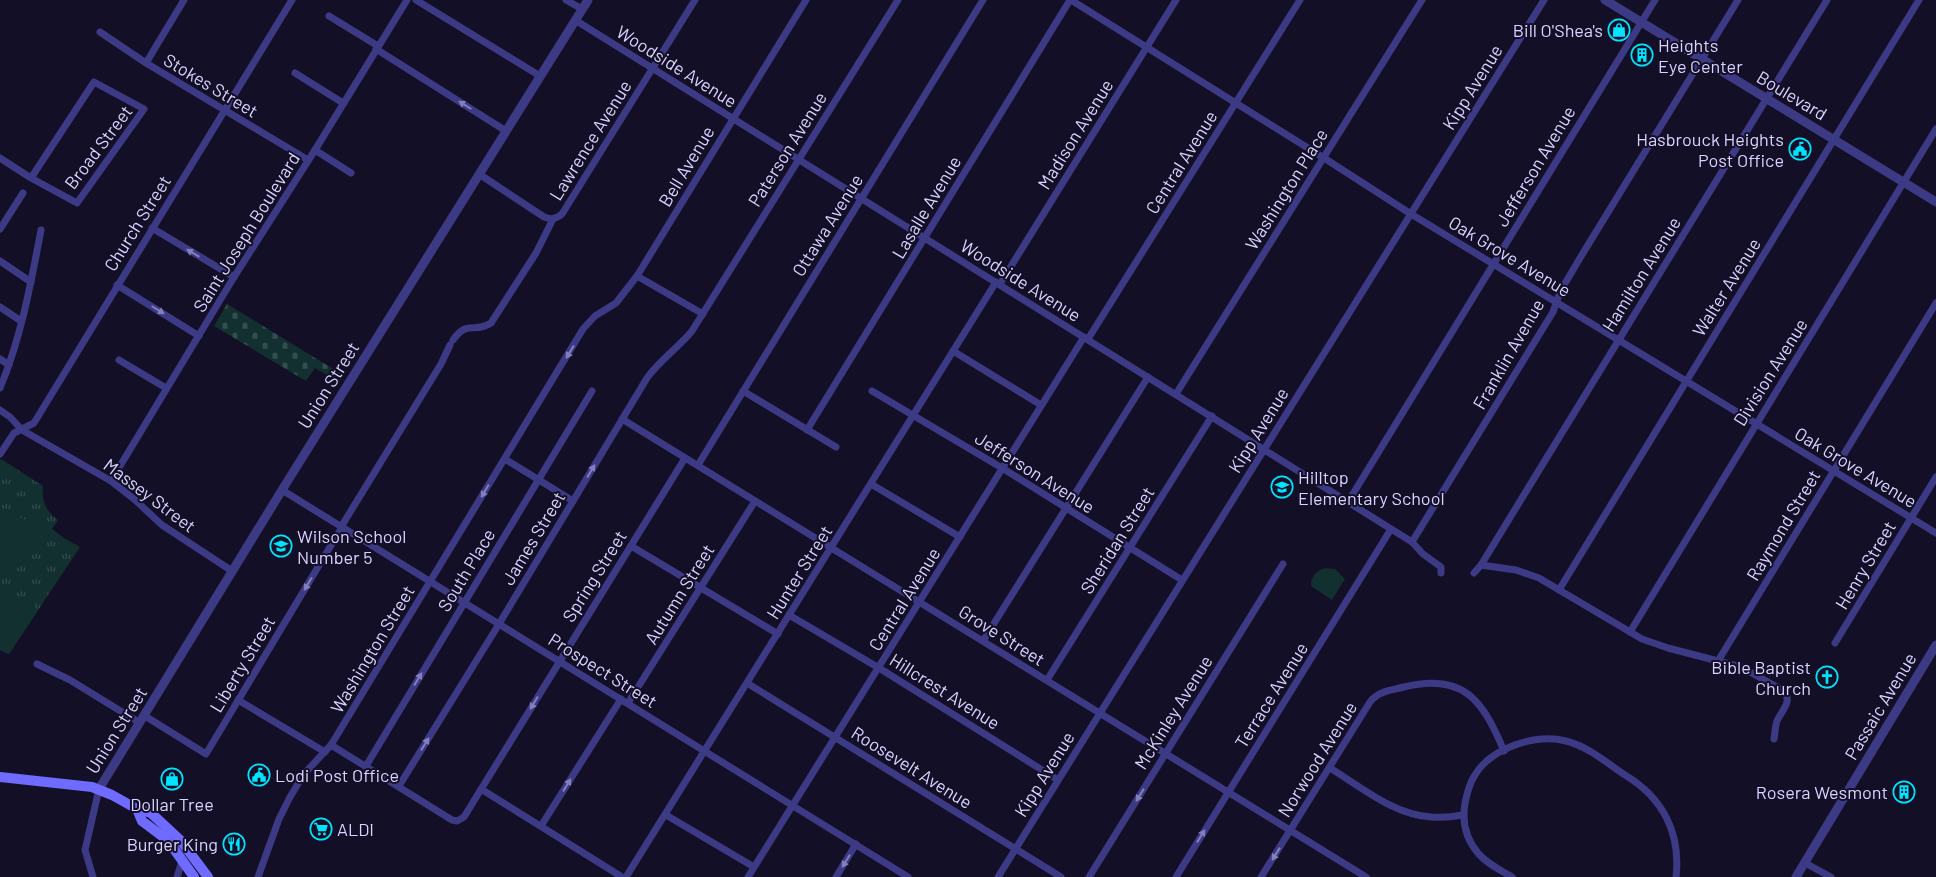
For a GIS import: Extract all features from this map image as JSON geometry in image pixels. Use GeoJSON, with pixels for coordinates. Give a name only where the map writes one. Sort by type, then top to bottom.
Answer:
{"type":"FeatureCollection","features":[{"type":"Feature","properties":{"kind":"main road"},"geometry":{"type":"LineString","coordinates":[[0,777],[81,785],[99,789],[137,809],[151,813],[186,846],[208,877]]}},
{"type":"Feature","properties":{"kind":"main road"},"geometry":{"type":"LineString","coordinates":[[137,809],[142,821],[162,836],[194,877]]}},
{"type":"Feature","properties":{"kind":"street"},"geometry":{"type":"LineString","coordinates":[[146,63],[184,0]]}},
{"type":"Feature","properties":{"kind":"street","name":"Church Street"},"geometry":{"type":"LineString","coordinates":[[0,454],[14,434],[34,423],[292,0]]}},
{"type":"Feature","properties":{"kind":"street","name":"Saint Joseph Boulevard"},"geometry":{"type":"LineString","coordinates":[[111,481],[234,277],[315,150],[406,0]]}},
{"type":"Feature","properties":{"kind":"street"},"geometry":{"type":"LineString","coordinates":[[416,0],[540,76]]}},
{"type":"Feature","properties":{"kind":"street"},"geometry":{"type":"LineString","coordinates":[[566,0],[582,9]]}},
{"type":"Feature","properties":{"kind":"street","name":"Union Street"},"geometry":{"type":"LineString","coordinates":[[99,789],[282,490],[588,0]]}},
{"type":"Feature","properties":{"kind":"street","name":"Lawrence Avenue"},"geometry":{"type":"LineString","coordinates":[[479,174],[544,217],[553,219],[562,214],[695,0]]}},
{"type":"Feature","properties":{"kind":"street","name":"Bell Avenue"},"geometry":{"type":"LineString","coordinates":[[599,314],[616,303],[637,276],[806,0]]}},
{"type":"Feature","properties":{"kind":"street","name":"Paterson Avenue"},"geometry":{"type":"LineString","coordinates":[[703,314],[898,0]]}},
{"type":"Feature","properties":{"kind":"street","name":"Ottawa Avenue"},"geometry":{"type":"LineString","coordinates":[[698,465],[984,0]]}},
{"type":"Feature","properties":{"kind":"street","name":"Oak Grove Avenue"},"geometry":{"type":"LineString","coordinates":[[1071,0],[1411,214],[1936,533]]}},
{"type":"Feature","properties":{"kind":"street","name":"Lasalle Avenue"},"geometry":{"type":"LineString","coordinates":[[807,430],[1071,0]]}},
{"type":"Feature","properties":{"kind":"street","name":"Madison Avenue"},"geometry":{"type":"LineString","coordinates":[[998,283],[1176,0]]}},
{"type":"Feature","properties":{"kind":"street","name":"Central Avenue"},"geometry":{"type":"LineString","coordinates":[[748,877],[1041,405],[1086,338],[1300,0]]}},
{"type":"Feature","properties":{"kind":"street","name":"Washington Place"},"geometry":{"type":"LineString","coordinates":[[1176,394],[1422,0]]}},
{"type":"Feature","properties":{"kind":"street","name":"Kipp Avenue"},"geometry":{"type":"LineString","coordinates":[[998,877],[1544,0]]}},
{"type":"Feature","properties":{"kind":"street","name":"Boulevard"},"geometry":{"type":"LineString","coordinates":[[1606,0],[1936,202]]}},
{"type":"Feature","properties":{"kind":"street","name":"Jefferson Avenue"},"geometry":{"type":"LineString","coordinates":[[1348,502],[1655,0]]}},
{"type":"Feature","properties":{"kind":"street","name":"Franklin Avenue"},"geometry":{"type":"LineString","coordinates":[[1412,542],[1553,312],[1556,301],[1580,258],[1738,0]]}},
{"type":"Feature","properties":{"kind":"street","name":"Hamilton Avenue"},"geometry":{"type":"LineString","coordinates":[[1481,565],[1827,0]]}},
{"type":"Feature","properties":{"kind":"street","name":"Walter Avenue"},"geometry":{"type":"LineString","coordinates":[[1559,590],[1919,0]]}},
{"type":"Feature","properties":{"kind":"street"},"geometry":{"type":"LineString","coordinates":[[329,16],[506,131]]}},
{"type":"Feature","properties":{"kind":"street","name":"Woodside Avenue"},"geometry":{"type":"LineString","coordinates":[[576,20],[1412,542],[1423,554],[1441,568],[1441,574]]}},
{"type":"Feature","properties":{"kind":"street","name":"Stokes Street"},"geometry":{"type":"LineString","coordinates":[[100,32],[146,63],[308,160]]}},
{"type":"Feature","properties":{"kind":"street"},"geometry":{"type":"LineString","coordinates":[[295,74],[342,104]]}},
{"type":"Feature","properties":{"kind":"street","name":"Broad Street"},"geometry":{"type":"LineString","coordinates":[[0,158],[30,178],[77,203],[144,109],[94,82],[30,178]]}},
{"type":"Feature","properties":{"kind":"street","name":"Division Avenue"},"geometry":{"type":"LineString","coordinates":[[1630,632],[1936,129]]}},
{"type":"Feature","properties":{"kind":"street"},"geometry":{"type":"LineString","coordinates":[[315,150],[352,173]]}},
{"type":"Feature","properties":{"kind":"street"},"geometry":{"type":"LineString","coordinates":[[0,229],[23,194]]}},
{"type":"Feature","properties":{"kind":"street","name":"Liberty Street"},"geometry":{"type":"LineString","coordinates":[[142,720],[206,754],[459,331],[466,327],[483,328],[491,324],[536,253],[553,219]]}},
{"type":"Feature","properties":{"kind":"street"},"geometry":{"type":"LineString","coordinates":[[152,228],[234,277]]}},
{"type":"Feature","properties":{"kind":"street"},"geometry":{"type":"LineString","coordinates":[[0,388],[9,365],[21,321],[41,230]]}},
{"type":"Feature","properties":{"kind":"street"},"geometry":{"type":"LineString","coordinates":[[0,262],[31,282]]}},
{"type":"Feature","properties":{"kind":"street"},"geometry":{"type":"LineString","coordinates":[[637,276],[703,314]]}},
{"type":"Feature","properties":{"kind":"street","name":"Hunter Street"},"geometry":{"type":"LineString","coordinates":[[624,877],[666,814],[953,351],[998,283]]}},
{"type":"Feature","properties":{"kind":"street"},"geometry":{"type":"LineString","coordinates":[[117,285],[199,336]]}},
{"type":"Feature","properties":{"kind":"street","name":"Raymond Street"},"geometry":{"type":"LineString","coordinates":[[1718,661],[1936,303]]}},
{"type":"Feature","properties":{"kind":"street"},"geometry":{"type":"LineString","coordinates":[[0,307],[21,321]]}},
{"type":"Feature","properties":{"kind":"street","name":"Washington Street"},"geometry":{"type":"LineString","coordinates":[[258,877],[279,819],[290,797],[304,774],[331,745],[583,329],[588,322],[599,314]]}},
{"type":"Feature","properties":{"kind":"street","name":"James Street"},"geometry":{"type":"LineString","coordinates":[[399,786],[653,369],[684,341],[703,314]]}},
{"type":"Feature","properties":{"kind":"street"},"geometry":{"type":"LineString","coordinates":[[953,351],[1041,405]]}},
{"type":"Feature","properties":{"kind":"street"},"geometry":{"type":"LineString","coordinates":[[0,359],[9,365]]}},
{"type":"Feature","properties":{"kind":"street"},"geometry":{"type":"LineString","coordinates":[[119,360],[166,388]]}},
{"type":"Feature","properties":{"kind":"street"},"geometry":{"type":"LineString","coordinates":[[983,641],[1148,376]]}},
{"type":"Feature","properties":{"kind":"street","name":"South Place"},"geometry":{"type":"LineString","coordinates":[[366,766],[592,391]]}},
{"type":"Feature","properties":{"kind":"street"},"geometry":{"type":"LineString","coordinates":[[743,391],[836,447]]}},
{"type":"Feature","properties":{"kind":"street","name":"Jefferson Avenue"},"geometry":{"type":"LineString","coordinates":[[872,391],[1002,468],[1182,580]]}},
{"type":"Feature","properties":{"kind":"street","name":"Massey Street"},"geometry":{"type":"LineString","coordinates":[[0,410],[10,417],[22,430],[111,481],[162,525],[232,571]]}},
{"type":"Feature","properties":{"kind":"street","name":"Sheridan Street"},"geometry":{"type":"LineString","coordinates":[[1047,680],[1212,416]]}},
{"type":"Feature","properties":{"kind":"street","name":"Grove Street"},"geometry":{"type":"LineString","coordinates":[[622,419],[1366,877]]}},
{"type":"Feature","properties":{"kind":"street","name":"Spring Street"},"geometry":{"type":"LineString","coordinates":[[399,786],[452,820],[461,820],[464,817],[685,458]]}},
{"type":"Feature","properties":{"kind":"street"},"geometry":{"type":"LineString","coordinates":[[505,459],[573,501]]}},
{"type":"Feature","properties":{"kind":"street","name":"Henry Street"},"geometry":{"type":"LineString","coordinates":[[1835,643],[1936,477]]}},
{"type":"Feature","properties":{"kind":"street"},"geometry":{"type":"LineString","coordinates":[[871,484],[960,537]]}},
{"type":"Feature","properties":{"kind":"street","name":"Prospect Street"},"geometry":{"type":"LineString","coordinates":[[282,490],[908,877]]}},
{"type":"Feature","properties":{"kind":"street","name":"Autumn Street"},"geometry":{"type":"LineString","coordinates":[[541,826],[700,588],[755,501]]}},
{"type":"Feature","properties":{"kind":"street","name":"Terrace Avenue"},"geometry":{"type":"LineString","coordinates":[[1176,877],[1391,530]]}},
{"type":"Feature","properties":{"kind":"street"},"geometry":{"type":"LineString","coordinates":[[631,546],[778,634]]}},
{"type":"Feature","properties":{"kind":"street","name":"McKinley Avenue"},"geometry":{"type":"LineString","coordinates":[[1089,877],[1283,564]]}},
{"type":"Feature","properties":{"kind":"street"},"geometry":{"type":"LineString","coordinates":[[1474,573],[1481,565],[1526,573],[1539,578],[1630,632],[1651,642],[1747,670],[1787,694],[1788,702],[1776,723],[1774,738]]}},
{"type":"Feature","properties":{"kind":"street","name":"Hillcrest Avenue"},"geometry":{"type":"LineString","coordinates":[[789,615],[879,668],[1058,780]]}},
{"type":"Feature","properties":{"kind":"street","name":"Passaic Avenue"},"geometry":{"type":"LineString","coordinates":[[1796,877],[1936,645]]}},
{"type":"Feature","properties":{"kind":"street"},"geometry":{"type":"LineString","coordinates":[[37,664],[142,720]]}},
{"type":"Feature","properties":{"kind":"street","name":"Norwood Avenue"},"geometry":{"type":"LineString","coordinates":[[1261,877],[1373,698],[1386,691],[1429,682],[1452,686],[1475,700],[1488,716],[1504,751]]}},
{"type":"Feature","properties":{"kind":"street","name":"Roosevelt Avenue"},"geometry":{"type":"LineString","coordinates":[[747,683],[1061,877]]}},
{"type":"Feature","properties":{"kind":"street"},"geometry":{"type":"LineString","coordinates":[[238,700],[325,752]]}},
{"type":"Feature","properties":{"kind":"street"},"geometry":{"type":"LineString","coordinates":[[1512,877],[1478,854],[1468,836],[1463,816],[1467,792],[1475,774],[1488,760],[1504,751],[1542,739],[1567,741],[1584,749],[1638,782],[1651,794],[1666,816],[1675,846],[1676,877]]}},
{"type":"Feature","properties":{"kind":"street"},"geometry":{"type":"LineString","coordinates":[[331,745],[399,786]]}},
{"type":"Feature","properties":{"kind":"street"},"geometry":{"type":"LineString","coordinates":[[1330,768],[1405,812],[1431,817],[1463,816]]}},
{"type":"Feature","properties":{"kind":"street"},"geometry":{"type":"LineString","coordinates":[[93,877],[85,850],[99,789]]}},
{"type":"Feature","properties":{"kind":"street"},"geometry":{"type":"LineString","coordinates":[[482,789],[624,877]]}},
{"type":"Feature","properties":{"kind":"street"},"geometry":{"type":"LineString","coordinates":[[666,814],[754,868]]}},
{"type":"Feature","properties":{"kind":"street"},"geometry":{"type":"LineString","coordinates":[[836,877],[856,844]]}},
{"type":"Feature","properties":{"kind":"street"},"geometry":{"type":"LineString","coordinates":[[177,877],[182,860]]}},
{"type":"Feature","properties":{"kind":"street"},"geometry":{"type":"LineString","coordinates":[[1805,863],[1831,877]]}},
{"type":"Feature","properties":{"kind":"street"},"geometry":{"type":"LineString","coordinates":[[1349,877],[1354,870]]}},
{"type":"Feature","properties":{"kind":"green space"},"geometry":{"type":"Polygon","coordinates":[[[227,304],[343,375],[339,382],[315,368],[306,381],[214,326],[227,304]]]}},
{"type":"Feature","properties":{"kind":"green space"},"geometry":{"type":"Polygon","coordinates":[[[1,459],[43,486],[45,505],[58,520],[52,529],[80,547],[9,654],[0,650],[1,459]]]}},
{"type":"Feature","properties":{"kind":"green space"},"geometry":{"type":"Polygon","coordinates":[[[0,509],[36,524],[41,524],[43,534],[14,570],[10,569],[7,575],[0,572],[0,509]]]}},
{"type":"Feature","properties":{"kind":"green space"},"geometry":{"type":"Polygon","coordinates":[[[1325,568],[1335,569],[1345,579],[1332,600],[1311,586],[1315,574],[1325,568]]]}},
{"type":"Feature","properties":{"kind":"green space"},"geometry":{"type":"Polygon","coordinates":[[[0,586],[19,598],[33,603],[37,612],[9,654],[0,650],[0,586]]]}},
{"type":"Feature","properties":{"kind":"place","name":"Bill O'Shea's"},"geometry":{"type":"Point","coordinates":[1619,30]}},
{"type":"Feature","properties":{"kind":"place","name":"Heights Eye Center"},"geometry":{"type":"Point","coordinates":[1642,55]}},
{"type":"Feature","properties":{"kind":"place","name":"Hasbrouck Heights Post Office"},"geometry":{"type":"Point","coordinates":[1800,149]}},
{"type":"Feature","properties":{"kind":"place","name":"Hilltop Elementary School"},"geometry":{"type":"Point","coordinates":[1282,487]}},
{"type":"Feature","properties":{"kind":"place","name":"Wilson School Number 5"},"geometry":{"type":"Point","coordinates":[281,546]}},
{"type":"Feature","properties":{"kind":"place","name":"Bible Baptist Church"},"geometry":{"type":"Point","coordinates":[1827,677]}},
{"type":"Feature","properties":{"kind":"place","name":"Lodi Post Office"},"geometry":{"type":"Point","coordinates":[259,775]}},
{"type":"Feature","properties":{"kind":"place","name":"Dollar Tree"},"geometry":{"type":"Point","coordinates":[172,779]}},
{"type":"Feature","properties":{"kind":"place","name":"Rosera Wesmont"},"geometry":{"type":"Point","coordinates":[1904,792]}},
{"type":"Feature","properties":{"kind":"place","name":"ALDI"},"geometry":{"type":"Point","coordinates":[321,829]}},
{"type":"Feature","properties":{"kind":"place","name":"Burger King"},"geometry":{"type":"Point","coordinates":[234,844]}}]}
